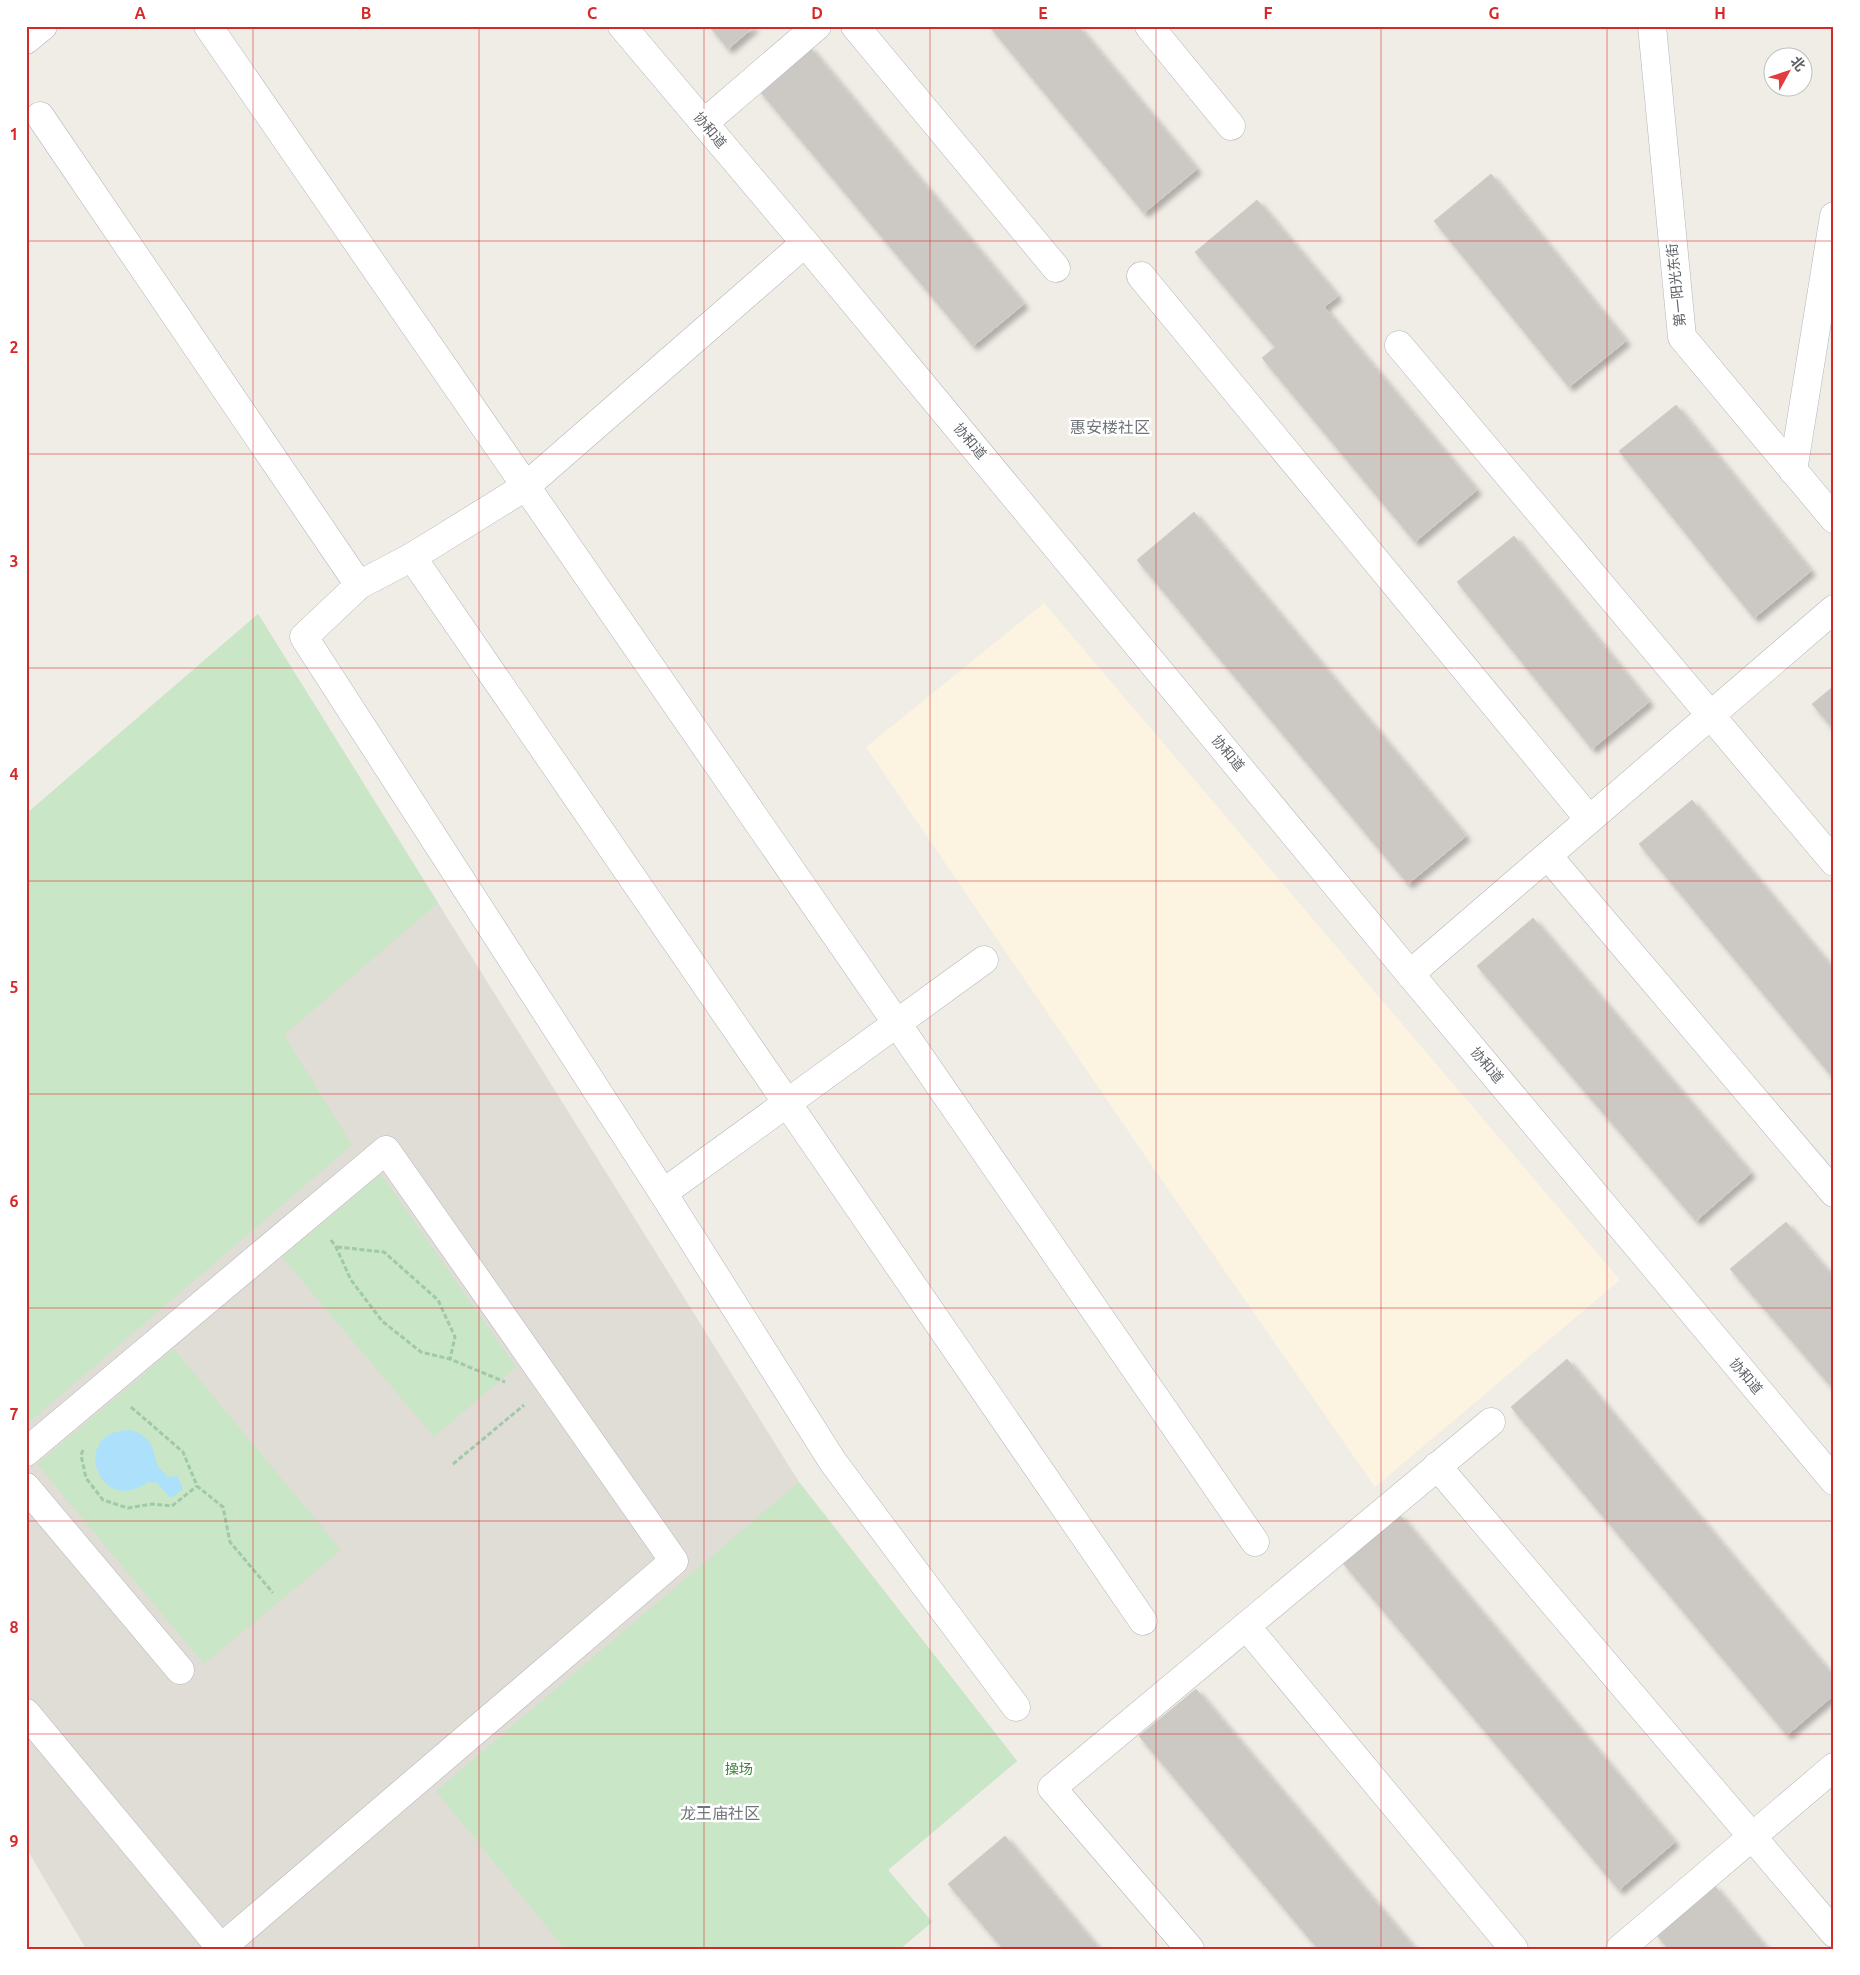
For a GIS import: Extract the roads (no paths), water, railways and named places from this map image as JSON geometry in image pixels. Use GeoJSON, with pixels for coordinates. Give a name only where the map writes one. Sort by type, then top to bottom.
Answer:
{"type":"FeatureCollection","features":[{"type":"Feature","properties":{"kind":"street"},"geometry":{"type":"LineString","coordinates":[[26,40],[43,26]]}},
{"type":"Feature","properties":{"kind":"street"},"geometry":{"type":"LineString","coordinates":[[208,26],[1255,1542]]}},
{"type":"Feature","properties":{"kind":"street","name":"协和道"},"geometry":{"type":"LineString","coordinates":[[622,26],[806,243],[1410,974],[1834,1480]]}},
{"type":"Feature","properties":{"kind":"street"},"geometry":{"type":"LineString","coordinates":[[704,123],[817,26]]}},
{"type":"Feature","properties":{"kind":"street"},"geometry":{"type":"LineString","coordinates":[[855,26],[1056,268]]}},
{"type":"Feature","properties":{"kind":"street"},"geometry":{"type":"LineString","coordinates":[[1149,26],[1231,126]]}},
{"type":"Feature","properties":{"kind":"street","name":"第一阳光东街"},"geometry":{"type":"LineString","coordinates":[[1652,26],[1682,337],[1834,519]]}},
{"type":"Feature","properties":{"kind":"street"},"geometry":{"type":"LineString","coordinates":[[40,116],[359,585]]}},
{"type":"Feature","properties":{"kind":"street"},"geometry":{"type":"LineString","coordinates":[[1793,471],[1834,216]]}},
{"type":"Feature","properties":{"kind":"street"},"geometry":{"type":"LineString","coordinates":[[806,243],[525,487],[412,557],[359,585],[304,637],[663,1193],[833,1462],[1016,1707]]}},
{"type":"Feature","properties":{"kind":"street"},"geometry":{"type":"LineString","coordinates":[[1141,276],[1589,819]]}},
{"type":"Feature","properties":{"kind":"street"},"geometry":{"type":"LineString","coordinates":[[1399,345],[1834,862]]}},
{"type":"Feature","properties":{"kind":"street"},"geometry":{"type":"LineString","coordinates":[[412,557],[1143,1620]]}},
{"type":"Feature","properties":{"kind":"street"},"geometry":{"type":"LineString","coordinates":[[1410,974],[1834,609]]}},
{"type":"Feature","properties":{"kind":"street"},"geometry":{"type":"LineString","coordinates":[[1548,856],[1825,1165],[1834,1193]]}},
{"type":"Feature","properties":{"kind":"street"},"geometry":{"type":"LineString","coordinates":[[663,1193],[984,960]]}},
{"type":"Feature","properties":{"kind":"street"},"geometry":{"type":"LineString","coordinates":[[26,1452],[386,1150],[674,1561],[221,1948],[26,1713]]}},
{"type":"Feature","properties":{"kind":"street"},"geometry":{"type":"LineString","coordinates":[[1190,1949],[1052,1788],[1491,1422]]}},
{"type":"Feature","properties":{"kind":"street"},"geometry":{"type":"LineString","coordinates":[[1437,1466],[1834,1933]]}},
{"type":"Feature","properties":{"kind":"street"},"geometry":{"type":"LineString","coordinates":[[31,1504],[180,1670]]}},
{"type":"Feature","properties":{"kind":"street"},"geometry":{"type":"LineString","coordinates":[[1246,1626],[1514,1949]]}},
{"type":"Feature","properties":{"kind":"street"},"geometry":{"type":"LineString","coordinates":[[1620,1949],[1834,1767]]}},
{"type":"Feature","properties":{"kind":"water"},"geometry":{"type":"Polygon","coordinates":[[[128,1430],[137,1432],[146,1438],[152,1445],[157,1465],[168,1477],[177,1476],[182,1485],[182,1490],[171,1498],[157,1483],[148,1482],[131,1490],[116,1489],[105,1482],[98,1470],[95,1457],[99,1444],[110,1434],[128,1430]]]}},
{"type":"Feature","properties":{"kind":"district","name":"惠安楼社区"},"geometry":{"type":"Point","coordinates":[1110,427]}},
{"type":"Feature","properties":{"kind":"district","name":"龙王庙社区"},"geometry":{"type":"Point","coordinates":[720,1813]}},
{"type":"Feature","properties":{"kind":"park label","name":"操场"},"geometry":{"type":"Point","coordinates":[739,1769]}}]}
